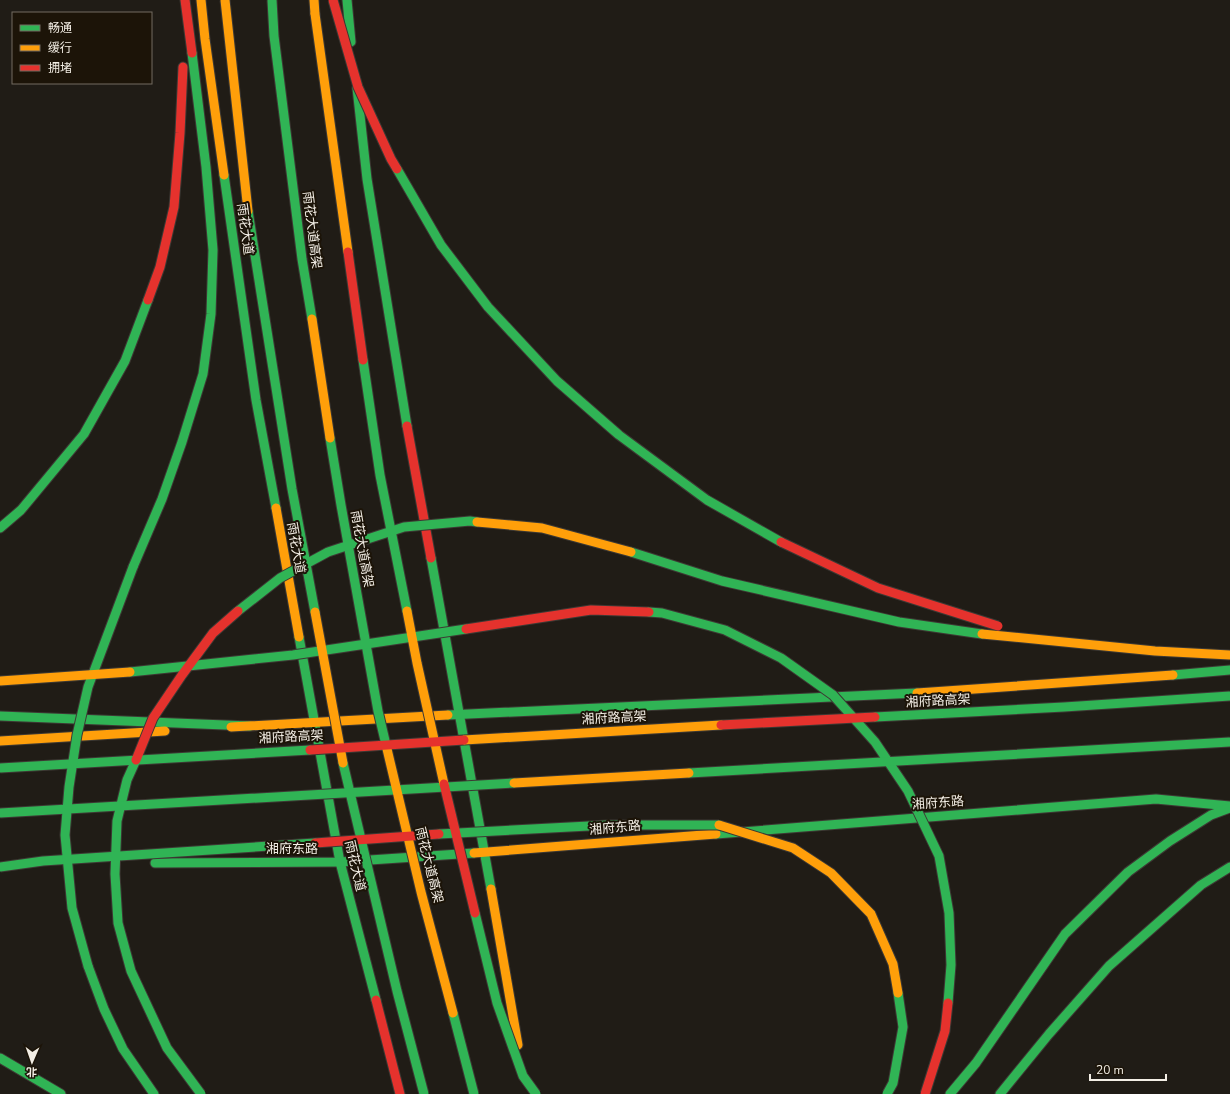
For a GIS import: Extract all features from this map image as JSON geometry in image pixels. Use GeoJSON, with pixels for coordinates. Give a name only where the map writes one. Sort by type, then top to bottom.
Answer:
{"type":"FeatureCollection","features":[{"type":"Feature","properties":{"kind":"main road"},"geometry":{"type":"LineString","coordinates":[[0,528],[21,510],[84,434],[125,360],[160,268],[174,207],[180,133],[184,0]]}},
{"type":"Feature","properties":{"kind":"main road"},"geometry":{"type":"LineString","coordinates":[[154,1094],[123,1048],[104,1009],[88,966],[72,908],[65,835],[69,787],[76,735],[88,687],[106,634],[162,499],[182,442],[204,367],[211,314],[213,250],[206,167],[184,0]]}},
{"type":"Feature","properties":{"kind":"main road","name":"雨花大道"},"geometry":{"type":"LineString","coordinates":[[201,0],[205,39],[256,400],[340,862],[400,1094]]}},
{"type":"Feature","properties":{"kind":"main road"},"geometry":{"type":"LineString","coordinates":[[225,0],[247,202],[295,504],[344,767],[397,991],[424,1094]]}},
{"type":"Feature","properties":{"kind":"main road","name":"雨花大道高架"},"geometry":{"type":"LineString","coordinates":[[272,0],[274,36],[302,258],[341,505],[378,711],[421,892],[474,1094]]}},
{"type":"Feature","properties":{"kind":"main road"},"geometry":{"type":"LineString","coordinates":[[314,0],[343,220],[380,476],[417,663],[497,1003],[523,1076],[536,1094]]}},
{"type":"Feature","properties":{"kind":"main road"},"geometry":{"type":"LineString","coordinates":[[333,0],[358,87],[391,158],[441,245],[488,307],[557,381],[619,435],[707,500],[791,548],[878,588],[1043,639]]}},
{"type":"Feature","properties":{"kind":"main road"},"geometry":{"type":"LineString","coordinates":[[346,0],[368,186],[408,425],[485,852],[526,1094]]}},
{"type":"Feature","properties":{"kind":"main road"},"geometry":{"type":"LineString","coordinates":[[200,1094],[167,1048],[131,971],[118,922],[115,874],[117,822],[127,780],[153,718],[213,632],[244,605],[280,578],[328,552],[404,527],[470,521],[542,528],[608,545],[722,581],[899,622],[968,633],[1043,639],[1155,651],[1230,655]]}},
{"type":"Feature","properties":{"kind":"main road"},"geometry":{"type":"LineString","coordinates":[[0,681],[153,671],[293,656],[591,610],[662,613],[724,630],[781,658],[833,695],[875,742],[908,791],[939,856],[948,913],[951,965],[945,1030],[925,1094]]}},
{"type":"Feature","properties":{"kind":"main road"},"geometry":{"type":"LineString","coordinates":[[0,741],[460,714],[869,696],[1209,673],[1230,670]]}},
{"type":"Feature","properties":{"kind":"main road","name":"湘府路高架"},"geometry":{"type":"LineString","coordinates":[[0,768],[654,729],[1064,707],[1230,696]]}},
{"type":"Feature","properties":{"kind":"main road"},"geometry":{"type":"LineString","coordinates":[[0,716],[250,726]]}},
{"type":"Feature","properties":{"kind":"main road"},"geometry":{"type":"LineString","coordinates":[[0,813],[1230,742]]}},
{"type":"Feature","properties":{"kind":"main road","name":"湘府东路"},"geometry":{"type":"LineString","coordinates":[[0,864],[340,862],[1156,799],[1230,807]]}},
{"type":"Feature","properties":{"kind":"main road"},"geometry":{"type":"LineString","coordinates":[[950,1094],[976,1063],[1065,934],[1128,872],[1176,837],[1211,816],[1230,807]]}},
{"type":"Feature","properties":{"kind":"main road"},"geometry":{"type":"LineString","coordinates":[[0,867],[51,860],[334,842],[472,831],[608,825],[721,825],[793,848],[831,873],[871,914],[893,964],[903,1026],[893,1083],[887,1094]]}},
{"type":"Feature","properties":{"kind":"main road"},"geometry":{"type":"LineString","coordinates":[[1000,1094],[1049,1034],[1109,966],[1201,885],[1230,867]]}},
{"type":"Feature","properties":{"kind":"main road"},"geometry":{"type":"LineString","coordinates":[[0,1058],[61,1094]]}},
{"type":"Feature","properties":{"kind":"traffic: fast"},"geometry":{"type":"LineString","coordinates":[[272,0],[274,36],[302,259],[312,319]]}},
{"type":"Feature","properties":{"kind":"traffic: fast"},"geometry":{"type":"LineString","coordinates":[[347,0],[351,42]]}},
{"type":"Feature","properties":{"kind":"traffic: fast"},"geometry":{"type":"LineString","coordinates":[[133,567],[162,499],[182,442],[203,374],[211,314],[213,250],[206,167],[192,53]]}},
{"type":"Feature","properties":{"kind":"traffic: fast"},"geometry":{"type":"LineString","coordinates":[[357,88],[367,179],[407,426]]}},
{"type":"Feature","properties":{"kind":"traffic: fast"},"geometry":{"type":"LineString","coordinates":[[397,169],[441,245],[488,307],[557,381],[619,435],[707,500],[781,542]]}},
{"type":"Feature","properties":{"kind":"traffic: fast"},"geometry":{"type":"LineString","coordinates":[[224,175],[256,400],[276,508]]}},
{"type":"Feature","properties":{"kind":"traffic: fast"},"geometry":{"type":"LineString","coordinates":[[248,211],[292,489],[315,612]]}},
{"type":"Feature","properties":{"kind":"traffic: fast"},"geometry":{"type":"LineString","coordinates":[[0,528],[21,510],[84,434],[125,361],[148,300]]}},
{"type":"Feature","properties":{"kind":"traffic: fast"},"geometry":{"type":"LineString","coordinates":[[363,360],[380,475],[407,611]]}},
{"type":"Feature","properties":{"kind":"traffic: fast"},"geometry":{"type":"LineString","coordinates":[[330,438],[378,711],[387,749]]}},
{"type":"Feature","properties":{"kind":"traffic: fast"},"geometry":{"type":"LineString","coordinates":[[238,611],[280,578],[328,552],[404,527],[470,521],[477,522]]}},
{"type":"Feature","properties":{"kind":"traffic: fast"},"geometry":{"type":"LineString","coordinates":[[631,552],[722,581],[899,622],[982,634]]}},
{"type":"Feature","properties":{"kind":"traffic: fast"},"geometry":{"type":"LineString","coordinates":[[431,558],[491,889]]}},
{"type":"Feature","properties":{"kind":"traffic: fast"},"geometry":{"type":"LineString","coordinates":[[88,966],[72,908],[65,835],[69,787],[77,735],[88,687],[133,567]]}},
{"type":"Feature","properties":{"kind":"traffic: fast"},"geometry":{"type":"LineString","coordinates":[[649,612],[662,613],[725,630],[781,658],[833,695],[875,742],[908,791],[939,856],[949,913],[951,965],[948,1003]]}},
{"type":"Feature","properties":{"kind":"traffic: fast"},"geometry":{"type":"LineString","coordinates":[[130,672],[293,655],[466,629]]}},
{"type":"Feature","properties":{"kind":"traffic: fast"},"geometry":{"type":"LineString","coordinates":[[299,637],[340,862],[376,1000]]}},
{"type":"Feature","properties":{"kind":"traffic: fast"},"geometry":{"type":"LineString","coordinates":[[1173,675],[1230,670]]}},
{"type":"Feature","properties":{"kind":"traffic: fast"},"geometry":{"type":"LineString","coordinates":[[448,715],[917,693]]}},
{"type":"Feature","properties":{"kind":"traffic: fast"},"geometry":{"type":"LineString","coordinates":[[875,717],[1230,696]]}},
{"type":"Feature","properties":{"kind":"traffic: fast"},"geometry":{"type":"LineString","coordinates":[[0,716],[250,726]]}},
{"type":"Feature","properties":{"kind":"traffic: fast"},"geometry":{"type":"LineString","coordinates":[[689,773],[1230,742]]}},
{"type":"Feature","properties":{"kind":"traffic: fast"},"geometry":{"type":"LineString","coordinates":[[0,768],[310,750]]}},
{"type":"Feature","properties":{"kind":"traffic: fast"},"geometry":{"type":"LineString","coordinates":[[136,760],[127,780],[117,821],[115,874],[118,923],[131,971],[167,1048],[201,1094]]}},
{"type":"Feature","properties":{"kind":"traffic: fast"},"geometry":{"type":"LineString","coordinates":[[343,763],[397,991],[424,1094]]}},
{"type":"Feature","properties":{"kind":"traffic: fast"},"geometry":{"type":"LineString","coordinates":[[0,813],[514,783]]}},
{"type":"Feature","properties":{"kind":"traffic: fast"},"geometry":{"type":"LineString","coordinates":[[716,834],[1156,799],[1230,806]]}},
{"type":"Feature","properties":{"kind":"traffic: fast"},"geometry":{"type":"LineString","coordinates":[[950,1094],[976,1063],[1065,934],[1128,872],[1170,841],[1211,815],[1230,808]]}},
{"type":"Feature","properties":{"kind":"traffic: fast"},"geometry":{"type":"LineString","coordinates":[[439,834],[608,825],[719,825]]}},
{"type":"Feature","properties":{"kind":"traffic: fast"},"geometry":{"type":"LineString","coordinates":[[0,867],[43,861],[315,843]]}},
{"type":"Feature","properties":{"kind":"traffic: fast"},"geometry":{"type":"LineString","coordinates":[[155,863],[340,862],[474,853]]}},
{"type":"Feature","properties":{"kind":"traffic: fast"},"geometry":{"type":"LineString","coordinates":[[1000,1094],[1049,1034],[1109,966],[1201,885],[1230,867]]}},
{"type":"Feature","properties":{"kind":"traffic: fast"},"geometry":{"type":"LineString","coordinates":[[475,913],[497,1003],[523,1076],[536,1094]]}},
{"type":"Feature","properties":{"kind":"traffic: fast"},"geometry":{"type":"LineString","coordinates":[[88,966],[104,1009],[123,1049],[154,1094]]}},
{"type":"Feature","properties":{"kind":"traffic: fast"},"geometry":{"type":"LineString","coordinates":[[887,1094],[893,1083],[903,1027],[898,993]]}},
{"type":"Feature","properties":{"kind":"traffic: fast"},"geometry":{"type":"LineString","coordinates":[[453,1013],[474,1094]]}},
{"type":"Feature","properties":{"kind":"traffic: fast"},"geometry":{"type":"LineString","coordinates":[[0,1058],[61,1094]]}},
{"type":"Feature","properties":{"kind":"traffic: slow"},"geometry":{"type":"LineString","coordinates":[[201,0],[224,175]]}},
{"type":"Feature","properties":{"kind":"traffic: slow"},"geometry":{"type":"LineString","coordinates":[[225,0],[248,211]]}},
{"type":"Feature","properties":{"kind":"traffic: slow"},"geometry":{"type":"LineString","coordinates":[[314,0],[315,14]]}},
{"type":"Feature","properties":{"kind":"traffic: slow"},"geometry":{"type":"LineString","coordinates":[[315,14],[348,252]]}},
{"type":"Feature","properties":{"kind":"traffic: slow"},"geometry":{"type":"LineString","coordinates":[[312,319],[330,438]]}},
{"type":"Feature","properties":{"kind":"traffic: slow"},"geometry":{"type":"LineString","coordinates":[[276,508],[299,637]]}},
{"type":"Feature","properties":{"kind":"traffic: slow"},"geometry":{"type":"LineString","coordinates":[[477,522],[542,528],[631,552]]}},
{"type":"Feature","properties":{"kind":"traffic: slow"},"geometry":{"type":"LineString","coordinates":[[407,611],[444,784]]}},
{"type":"Feature","properties":{"kind":"traffic: slow"},"geometry":{"type":"LineString","coordinates":[[315,612],[343,763]]}},
{"type":"Feature","properties":{"kind":"traffic: slow"},"geometry":{"type":"LineString","coordinates":[[982,634],[1155,651],[1230,655]]}},
{"type":"Feature","properties":{"kind":"traffic: slow"},"geometry":{"type":"LineString","coordinates":[[0,681],[130,672]]}},
{"type":"Feature","properties":{"kind":"traffic: slow"},"geometry":{"type":"LineString","coordinates":[[917,693],[1173,675]]}},
{"type":"Feature","properties":{"kind":"traffic: slow"},"geometry":{"type":"LineString","coordinates":[[231,727],[448,715]]}},
{"type":"Feature","properties":{"kind":"traffic: slow"},"geometry":{"type":"LineString","coordinates":[[464,740],[721,725]]}},
{"type":"Feature","properties":{"kind":"traffic: slow"},"geometry":{"type":"LineString","coordinates":[[0,741],[165,731]]}},
{"type":"Feature","properties":{"kind":"traffic: slow"},"geometry":{"type":"LineString","coordinates":[[387,749],[421,892],[453,1013]]}},
{"type":"Feature","properties":{"kind":"traffic: slow"},"geometry":{"type":"LineString","coordinates":[[514,783],[689,773]]}},
{"type":"Feature","properties":{"kind":"traffic: slow"},"geometry":{"type":"LineString","coordinates":[[719,825],[793,848],[831,873],[871,914],[893,964],[898,993]]}},
{"type":"Feature","properties":{"kind":"traffic: slow"},"geometry":{"type":"LineString","coordinates":[[474,853],[716,834]]}},
{"type":"Feature","properties":{"kind":"traffic: slow"},"geometry":{"type":"LineString","coordinates":[[491,889],[518,1045]]}},
{"type":"Feature","properties":{"kind":"traffic: jam"},"geometry":{"type":"LineString","coordinates":[[185,0],[192,53]]}},
{"type":"Feature","properties":{"kind":"traffic: jam"},"geometry":{"type":"LineString","coordinates":[[333,0],[358,87],[397,169]]}},
{"type":"Feature","properties":{"kind":"traffic: jam"},"geometry":{"type":"LineString","coordinates":[[148,300],[160,267],[174,207],[180,133],[183,67]]}},
{"type":"Feature","properties":{"kind":"traffic: jam"},"geometry":{"type":"LineString","coordinates":[[348,252],[363,360]]}},
{"type":"Feature","properties":{"kind":"traffic: jam"},"geometry":{"type":"LineString","coordinates":[[407,426],[431,558]]}},
{"type":"Feature","properties":{"kind":"traffic: jam"},"geometry":{"type":"LineString","coordinates":[[781,542],[878,588],[998,626]]}},
{"type":"Feature","properties":{"kind":"traffic: jam"},"geometry":{"type":"LineString","coordinates":[[466,629],[591,610],[649,612]]}},
{"type":"Feature","properties":{"kind":"traffic: jam"},"geometry":{"type":"LineString","coordinates":[[136,760],[153,718],[182,675],[213,633],[238,611]]}},
{"type":"Feature","properties":{"kind":"traffic: jam"},"geometry":{"type":"LineString","coordinates":[[721,725],[875,717]]}},
{"type":"Feature","properties":{"kind":"traffic: jam"},"geometry":{"type":"LineString","coordinates":[[310,750],[464,740]]}},
{"type":"Feature","properties":{"kind":"traffic: jam"},"geometry":{"type":"LineString","coordinates":[[444,784],[475,913]]}},
{"type":"Feature","properties":{"kind":"traffic: jam"},"geometry":{"type":"LineString","coordinates":[[315,843],[439,834]]}},
{"type":"Feature","properties":{"kind":"traffic: jam"},"geometry":{"type":"LineString","coordinates":[[376,1000],[400,1094]]}},
{"type":"Feature","properties":{"kind":"traffic: jam"},"geometry":{"type":"LineString","coordinates":[[925,1094],[945,1031],[948,1003]]}}]}
